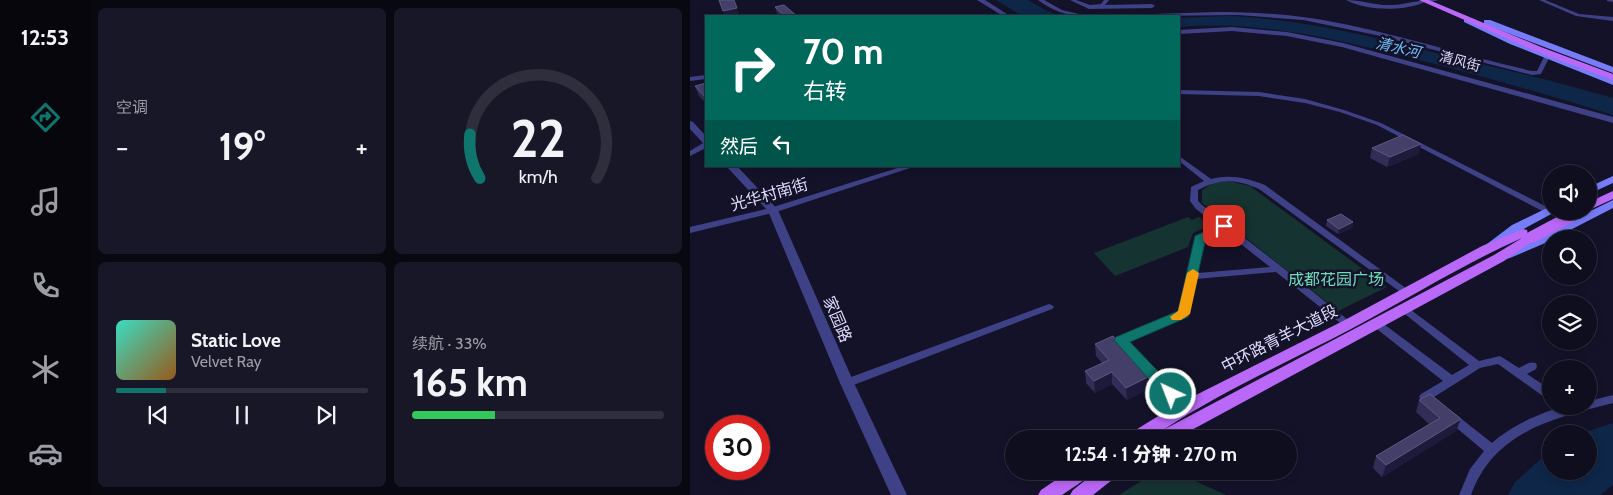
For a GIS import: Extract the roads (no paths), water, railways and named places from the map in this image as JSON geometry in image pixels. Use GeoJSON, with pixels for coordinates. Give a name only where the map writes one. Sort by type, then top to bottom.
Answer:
{"type":"FeatureCollection","features":[{"type":"Feature","properties":{"kind":"main road"},"geometry":{"type":"LineString","coordinates":[[1430,1],[1539,48],[1613,74]]}},
{"type":"Feature","properties":{"kind":"main road"},"geometry":{"type":"LineString","coordinates":[[1461,15],[1483,29],[1613,82]]}},
{"type":"Feature","properties":{"kind":"main road"},"geometry":{"type":"LineString","coordinates":[[1461,15],[1613,74]]}},
{"type":"Feature","properties":{"kind":"main road"},"geometry":{"type":"LineString","coordinates":[[1597,187],[1613,179]]}},
{"type":"Feature","properties":{"kind":"main road"},"geometry":{"type":"LineString","coordinates":[[1597,195],[1613,187]]}},
{"type":"Feature","properties":{"kind":"main road"},"geometry":{"type":"LineString","coordinates":[[1597,203],[1613,194]]}},
{"type":"Feature","properties":{"kind":"main road"},"geometry":{"type":"LineString","coordinates":[[1499,258],[1539,241],[1613,203]]}},
{"type":"Feature","properties":{"kind":"main road"},"geometry":{"type":"LineString","coordinates":[[1486,248],[1516,228],[1542,215]]}},
{"type":"Feature","properties":{"kind":"main road"},"geometry":{"type":"LineString","coordinates":[[1527,235],[1551,220]]}},
{"type":"Feature","properties":{"kind":"main road"},"geometry":{"type":"LineString","coordinates":[[1527,235],[1561,220]]}},
{"type":"Feature","properties":{"kind":"main road","name":"中环路青羊大道段"},"geometry":{"type":"LineString","coordinates":[[1177,430],[1499,258],[1527,235]]}},
{"type":"Feature","properties":{"kind":"main road","name":"中环路青羊大道段"},"geometry":{"type":"LineString","coordinates":[[1149,430],[1184,408],[1348,324],[1486,248],[1527,235]]}},
{"type":"Feature","properties":{"kind":"main road"},"geometry":{"type":"LineString","coordinates":[[1047,495],[1070,480]]}},
{"type":"Feature","properties":{"kind":"main road"},"geometry":{"type":"LineString","coordinates":[[1079,495],[1099,480]]}},
{"type":"Feature","properties":{"kind":"street"},"geometry":{"type":"LineString","coordinates":[[980,0],[1005,15]]}},
{"type":"Feature","properties":{"kind":"street"},"geometry":{"type":"LineString","coordinates":[[1040,0],[1060,10],[1081,15]]}},
{"type":"Feature","properties":{"kind":"street"},"geometry":{"type":"LineString","coordinates":[[1072,0],[1093,7],[1152,6]]}},
{"type":"Feature","properties":{"kind":"street"},"geometry":{"type":"LineString","coordinates":[[1105,7],[1107,0]]}},
{"type":"Feature","properties":{"kind":"street"},"geometry":{"type":"LineString","coordinates":[[1348,0],[1370,7],[1390,9],[1430,1]]}},
{"type":"Feature","properties":{"kind":"street"},"geometry":{"type":"LineString","coordinates":[[1541,0],[1578,15],[1613,20]]}},
{"type":"Feature","properties":{"kind":"street"},"geometry":{"type":"LineString","coordinates":[[1609,0],[1613,1]]}},
{"type":"Feature","properties":{"kind":"street"},"geometry":{"type":"LineString","coordinates":[[1178,15],[1230,13],[1303,19],[1363,31],[1532,73],[1539,73],[1547,56]]}},
{"type":"Feature","properties":{"kind":"street","name":"清风街"},"geometry":{"type":"LineString","coordinates":[[1180,32],[1232,29],[1306,37],[1343,45],[1613,118]]}},
{"type":"Feature","properties":{"kind":"street"},"geometry":{"type":"LineString","coordinates":[[690,79],[705,77]]}},
{"type":"Feature","properties":{"kind":"street"},"geometry":{"type":"LineString","coordinates":[[1180,92],[1259,94],[1306,101],[1342,111],[1379,124],[1542,207]]}},
{"type":"Feature","properties":{"kind":"street"},"geometry":{"type":"LineString","coordinates":[[690,124],[705,140]]}},
{"type":"Feature","properties":{"kind":"street"},"geometry":{"type":"LineString","coordinates":[[690,154],[705,146]]}},
{"type":"Feature","properties":{"kind":"street"},"geometry":{"type":"LineString","coordinates":[[1180,159],[1208,180]]}},
{"type":"Feature","properties":{"kind":"street","name":"家园路"},"geometry":{"type":"LineString","coordinates":[[732,167],[773,210],[847,383],[899,495]]}},
{"type":"Feature","properties":{"kind":"street","name":"光华村南街"},"geometry":{"type":"LineString","coordinates":[[690,230],[773,210],[909,167]]}},
{"type":"Feature","properties":{"kind":"street"},"geometry":{"type":"LineString","coordinates":[[1348,324],[1194,201],[1194,188],[1208,180],[1224,178],[1246,180],[1262,187],[1406,292]]}},
{"type":"Feature","properties":{"kind":"street"},"geometry":{"type":"LineString","coordinates":[[1184,408],[1121,340],[1184,314],[1201,236],[1224,226]]}},
{"type":"Feature","properties":{"kind":"street"},"geometry":{"type":"LineString","coordinates":[[1192,276],[1278,269]]}},
{"type":"Feature","properties":{"kind":"street"},"geometry":{"type":"LineString","coordinates":[[847,383],[1049,308]]}},
{"type":"Feature","properties":{"kind":"street"},"geometry":{"type":"LineString","coordinates":[[1404,309],[1477,365]]}},
{"type":"Feature","properties":{"kind":"street"},"geometry":{"type":"LineString","coordinates":[[1377,324],[1450,380]]}},
{"type":"Feature","properties":{"kind":"street"},"geometry":{"type":"LineString","coordinates":[[1492,450],[1425,397],[1477,365],[1500,360],[1542,389]]}},
{"type":"Feature","properties":{"kind":"street"},"geometry":{"type":"LineString","coordinates":[[1520,373],[1532,366]]}},
{"type":"Feature","properties":{"kind":"street"},"geometry":{"type":"LineString","coordinates":[[1597,403],[1613,399]]}},
{"type":"Feature","properties":{"kind":"street"},"geometry":{"type":"LineString","coordinates":[[1465,495],[1476,471],[1501,441],[1532,422],[1550,415]]}},
{"type":"Feature","properties":{"kind":"water"},"geometry":{"type":"Polygon","coordinates":[[[996,0],[1028,0],[1047,11],[1059,15],[1020,15],[996,0]]]}},
{"type":"Feature","properties":{"kind":"water","name":"清水河"},"geometry":{"type":"Polygon","coordinates":[[[1228,16],[1284,21],[1339,30],[1393,42],[1613,98],[1613,115],[1462,71],[1325,38],[1238,26],[1180,27],[1180,18],[1228,16]]]}},
{"type":"Feature","properties":{"kind":"water"},"geometry":{"type":"Polygon","coordinates":[[[1613,423],[1613,485],[1600,495],[1508,495],[1515,482],[1542,458],[1542,480],[1597,480],[1597,428],[1613,423]]]}},
{"type":"Feature","properties":{"kind":"park label","name":"成都花园广场"},"geometry":{"type":"Point","coordinates":[1336,279]}}]}
